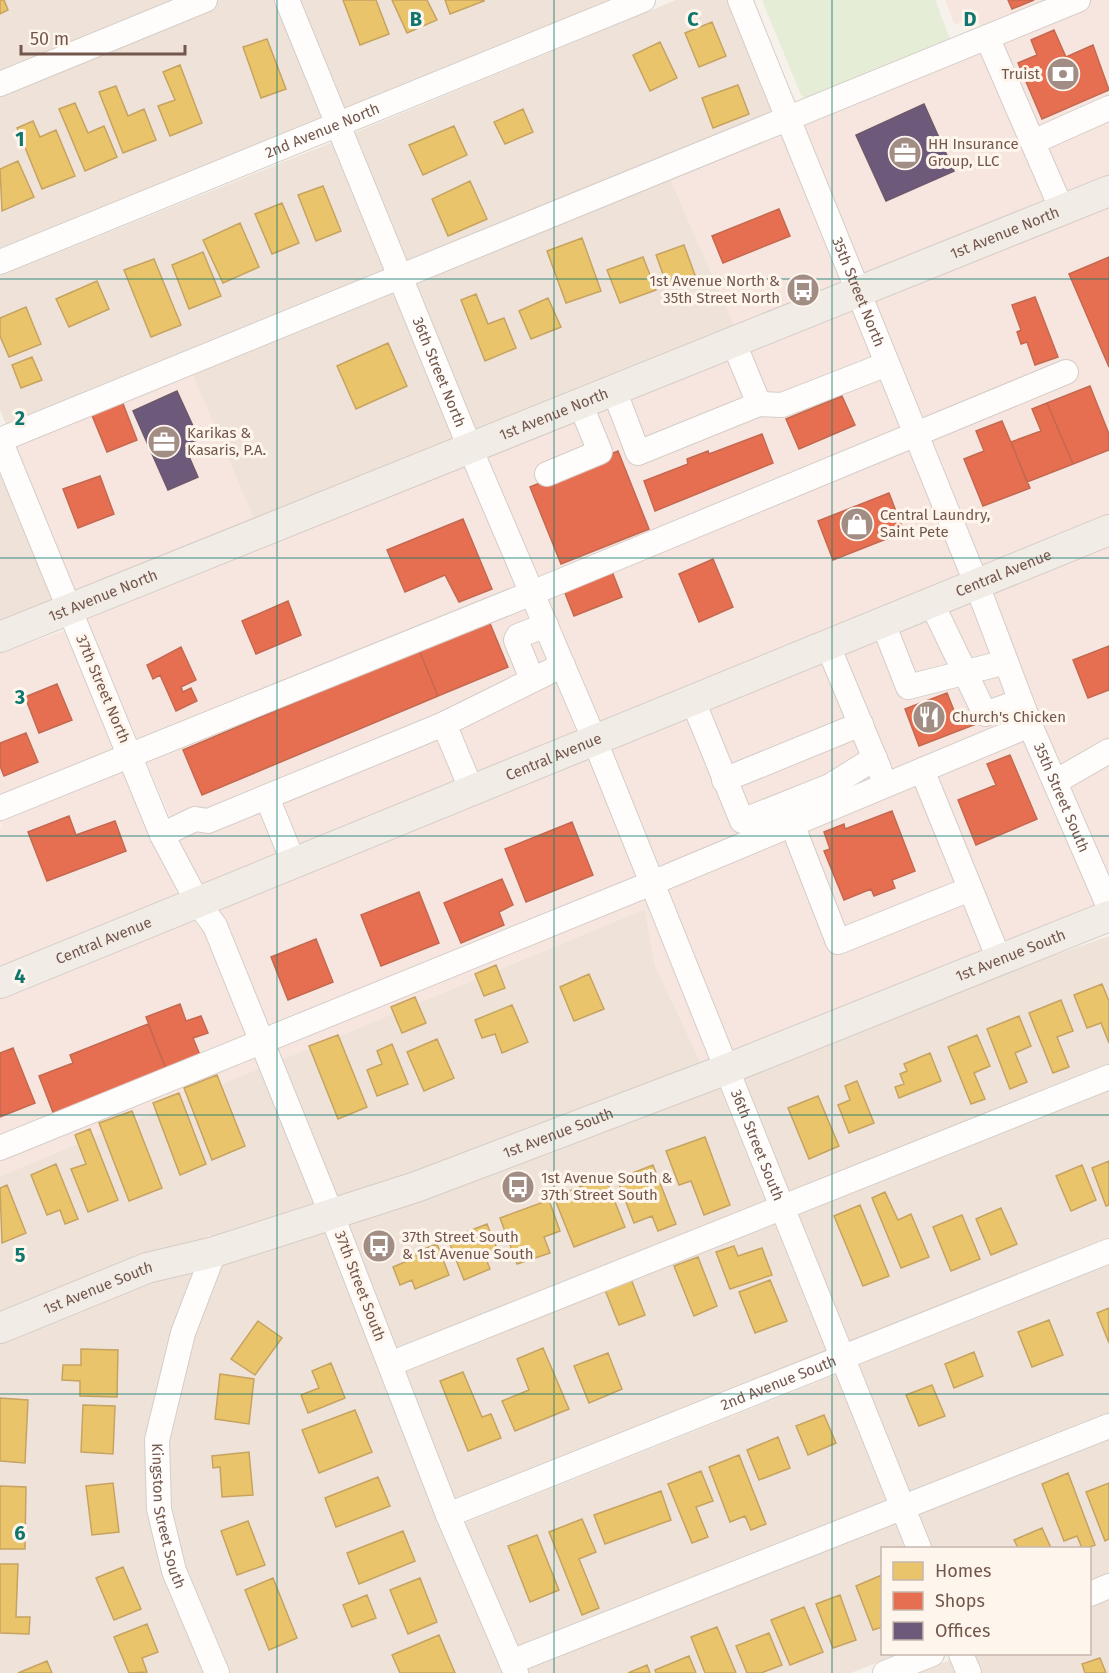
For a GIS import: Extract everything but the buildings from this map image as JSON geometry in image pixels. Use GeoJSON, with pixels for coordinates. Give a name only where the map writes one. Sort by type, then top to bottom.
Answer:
{"type":"FeatureCollection","features":[{"type":"Feature","properties":{"kind":"main road","name":"1st Avenue North"},"geometry":{"type":"LineString","coordinates":[[0,637],[1109,191]]}},
{"type":"Feature","properties":{"kind":"main road","name":"Central Avenue"},"geometry":{"type":"LineString","coordinates":[[0,983],[1109,530]]}},
{"type":"Feature","properties":{"kind":"main road","name":"1st Avenue South"},"geometry":{"type":"LineString","coordinates":[[0,1328],[147,1268],[214,1252],[416,1187],[727,1069],[1109,916]]}},
{"type":"Feature","properties":{"kind":"street"},"geometry":{"type":"LineString","coordinates":[[0,84],[205,0]]}},
{"type":"Feature","properties":{"kind":"street","name":"36th Street North"},"geometry":{"type":"LineString","coordinates":[[287,0],[470,448],[595,741]]}},
{"type":"Feature","properties":{"kind":"street","name":"2nd Avenue North"},"geometry":{"type":"LineString","coordinates":[[0,262],[339,126],[643,0]]}},
{"type":"Feature","properties":{"kind":"street","name":"35th Street North"},"geometry":{"type":"LineString","coordinates":[[740,0],[977,585]]}},
{"type":"Feature","properties":{"kind":"street"},"geometry":{"type":"LineString","coordinates":[[0,440],[1078,0]]}},
{"type":"Feature","properties":{"kind":"street"},"geometry":{"type":"LineString","coordinates":[[987,37],[1062,210]]}},
{"type":"Feature","properties":{"kind":"street"},"geometry":{"type":"LineString","coordinates":[[1033,142],[1109,108]]}},
{"type":"Feature","properties":{"kind":"street"},"geometry":{"type":"LineString","coordinates":[[733,341],[759,404]]}},
{"type":"Feature","properties":{"kind":"street"},"geometry":{"type":"LineString","coordinates":[[614,390],[638,453],[759,404],[782,405],[887,364]]}},
{"type":"Feature","properties":{"kind":"street"},"geometry":{"type":"LineString","coordinates":[[0,808],[532,593],[1066,372]]}},
{"type":"Feature","properties":{"kind":"street"},"geometry":{"type":"LineString","coordinates":[[547,474],[600,452],[580,403]]}},
{"type":"Feature","properties":{"kind":"street","name":"37th Street North"},"geometry":{"type":"LineString","coordinates":[[0,440],[131,754],[162,835],[198,903]]}},
{"type":"Feature","properties":{"kind":"street","name":"35th Street South"},"geometry":{"type":"LineString","coordinates":[[977,585],[1030,725],[1109,907]]}},
{"type":"Feature","properties":{"kind":"street"},"geometry":{"type":"LineString","coordinates":[[932,603],[985,714],[1021,701]]}},
{"type":"Feature","properties":{"kind":"street"},"geometry":{"type":"LineString","coordinates":[[883,623],[908,687],[1006,662]]}},
{"type":"Feature","properties":{"kind":"street"},"geometry":{"type":"LineString","coordinates":[[532,679],[516,640],[518,636],[546,625]]}},
{"type":"Feature","properties":{"kind":"street"},"geometry":{"type":"LineString","coordinates":[[828,646],[886,785]]}},
{"type":"Feature","properties":{"kind":"street"},"geometry":{"type":"LineString","coordinates":[[162,835],[195,819],[208,821],[444,724],[562,664]]}},
{"type":"Feature","properties":{"kind":"street"},"geometry":{"type":"LineString","coordinates":[[693,701],[742,821],[830,786],[875,758]]}},
{"type":"Feature","properties":{"kind":"street"},"geometry":{"type":"LineString","coordinates":[[444,724],[472,791]]}},
{"type":"Feature","properties":{"kind":"street"},"geometry":{"type":"LineString","coordinates":[[724,780],[861,724]]}},
{"type":"Feature","properties":{"kind":"street"},"geometry":{"type":"LineString","coordinates":[[0,1148],[652,883],[1030,725]]}},
{"type":"Feature","properties":{"kind":"street","name":"36th Street South"},"geometry":{"type":"LineString","coordinates":[[595,741],[919,1547]]}},
{"type":"Feature","properties":{"kind":"street"},"geometry":{"type":"LineString","coordinates":[[1055,782],[1109,752]]}},
{"type":"Feature","properties":{"kind":"street"},"geometry":{"type":"LineString","coordinates":[[922,770],[999,960]]}},
{"type":"Feature","properties":{"kind":"street"},"geometry":{"type":"LineString","coordinates":[[267,797],[294,864]]}},
{"type":"Feature","properties":{"kind":"street"},"geometry":{"type":"LineString","coordinates":[[792,824],[838,942],[970,889]]}},
{"type":"Feature","properties":{"kind":"street","name":"37th Street South"},"geometry":{"type":"LineString","coordinates":[[198,903],[214,926],[331,1213],[448,1515],[514,1667]]}},
{"type":"Feature","properties":{"kind":"street"},"geometry":{"type":"LineString","coordinates":[[390,1364],[1109,1077]]}},
{"type":"Feature","properties":{"kind":"street","name":"2nd Avenue South"},"geometry":{"type":"LineString","coordinates":[[448,1515],[1109,1251]]}},
{"type":"Feature","properties":{"kind":"street","name":"Kingston Street South"},"geometry":{"type":"LineString","coordinates":[[214,1252],[183,1333],[157,1440],[159,1509],[174,1571],[217,1673]]}},
{"type":"Feature","properties":{"kind":"street"},"geometry":{"type":"LineString","coordinates":[[514,1667],[1109,1426]]}},
{"type":"Feature","properties":{"kind":"street"},"geometry":{"type":"LineString","coordinates":[[1091,1593],[1109,1586]]}},
{"type":"Feature","properties":{"kind":"street"},"geometry":{"type":"LineString","coordinates":[[885,1673],[927,1655]]}},
{"type":"Feature","properties":{"kind":"street"},"geometry":{"type":"LineString","coordinates":[[962,1655],[969,1673]]}},
{"type":"Feature","properties":{"kind":"shaded area"},"geometry":{"type":"Polygon","coordinates":[[[0,0],[275,0],[324,118],[0,248],[0,0]]]}},
{"type":"Feature","properties":{"kind":"shaded area"},"geometry":{"type":"Polygon","coordinates":[[[299,0],[610,0],[344,110],[299,0]]]}},
{"type":"Feature","properties":{"kind":"shaded area"},"geometry":{"type":"Polygon","coordinates":[[[676,0],[727,0],[777,122],[670,178],[735,327],[476,432],[354,133],[676,0]]]}},
{"type":"Feature","properties":{"kind":"shaded area"},"geometry":{"type":"Polygon","coordinates":[[[945,0],[1109,0],[1109,177],[863,275],[792,99],[799,107],[984,31],[983,26],[969,18],[955,25],[945,0]]]}},
{"type":"Feature","properties":{"kind":"shaded area"},"geometry":{"type":"Polygon","coordinates":[[[777,122],[843,283],[735,327],[670,178],[777,122]]]}},
{"type":"Feature","properties":{"kind":"shaded area"},"geometry":{"type":"Polygon","coordinates":[[[333,142],[455,441],[255,521],[14,445],[0,410],[0,276],[333,142]]]}},
{"type":"Feature","properties":{"kind":"shaded area"},"geometry":{"type":"Polygon","coordinates":[[[1109,205],[1109,516],[982,569],[873,298],[1109,205]]]}},
{"type":"Feature","properties":{"kind":"shaded area"},"geometry":{"type":"Polygon","coordinates":[[[852,307],[962,578],[601,725],[486,455],[852,307]]]}},
{"type":"Feature","properties":{"kind":"shaded area"},"geometry":{"type":"Polygon","coordinates":[[[189,366],[255,521],[75,594],[14,445],[189,366]]]}},
{"type":"Feature","properties":{"kind":"shaded area"},"geometry":{"type":"Polygon","coordinates":[[[465,464],[580,733],[200,888],[85,617],[465,464]]]}},
{"type":"Feature","properties":{"kind":"shaded area"},"geometry":{"type":"Polygon","coordinates":[[[0,469],[54,603],[0,624],[0,469]]]}},
{"type":"Feature","properties":{"kind":"shaded area"},"geometry":{"type":"Polygon","coordinates":[[[1109,544],[1109,879],[1041,720],[992,593],[1109,544]]]}},
{"type":"Feature","properties":{"kind":"shaded area"},"geometry":{"type":"Polygon","coordinates":[[[971,602],[1097,907],[732,1053],[610,748],[971,602]]]}},
{"type":"Feature","properties":{"kind":"shaded area"},"geometry":{"type":"Polygon","coordinates":[[[66,630],[179,897],[0,970],[0,828],[2,827],[0,822],[0,653],[66,630]]]}},
{"type":"Feature","properties":{"kind":"shaded area"},"geometry":{"type":"Polygon","coordinates":[[[589,757],[712,1062],[702,1065],[655,965],[645,909],[281,1060],[215,910],[589,757]]]}},
{"type":"Feature","properties":{"kind":"shaded area"},"geometry":{"type":"Polygon","coordinates":[[[645,909],[655,965],[702,1065],[412,1175],[337,1198],[281,1060],[645,909]]]}},
{"type":"Feature","properties":{"kind":"shaded area"},"geometry":{"type":"Polygon","coordinates":[[[193,919],[205,933],[260,1068],[0,1176],[0,997],[193,919]]]}},
{"type":"Feature","properties":{"kind":"shaded area"},"geometry":{"type":"Polygon","coordinates":[[[1109,936],[1109,1237],[848,1342],[742,1077],[953,991],[1109,936]]]}},
{"type":"Feature","properties":{"kind":"shaded area"},"geometry":{"type":"Polygon","coordinates":[[[260,1068],[316,1205],[214,1238],[208,1235],[205,1241],[0,1314],[0,1176],[260,1068]]]}},
{"type":"Feature","properties":{"kind":"shaded area"},"geometry":{"type":"Polygon","coordinates":[[[721,1085],[827,1350],[454,1499],[346,1222],[721,1085]]]}},
{"type":"Feature","properties":{"kind":"shaded area"},"geometry":{"type":"Polygon","coordinates":[[[325,1229],[504,1673],[229,1673],[185,1568],[170,1508],[168,1443],[194,1338],[223,1262],[325,1229]]]}},
{"type":"Feature","properties":{"kind":"shaded area"},"geometry":{"type":"Polygon","coordinates":[[[1109,1265],[1109,1573],[1091,1580],[1091,1547],[931,1547],[858,1365],[1109,1265]]]}},
{"type":"Feature","properties":{"kind":"shaded area"},"geometry":{"type":"Polygon","coordinates":[[[194,1270],[146,1436],[205,1673],[0,1673],[0,1341],[151,1280],[194,1270]]]}},
{"type":"Feature","properties":{"kind":"shaded area"},"geometry":{"type":"Polygon","coordinates":[[[837,1374],[907,1547],[881,1547],[881,1655],[896,1655],[851,1673],[528,1673],[464,1523],[837,1374]]]}},
{"type":"Feature","properties":{"kind":"shaded area"},"geometry":{"type":"Polygon","coordinates":[[[1109,1600],[1109,1673],[981,1673],[974,1655],[1091,1655],[1091,1607],[1109,1600]]]}},
{"type":"Feature","properties":{"kind":"shaded area"},"geometry":{"type":"Polygon","coordinates":[[[952,1659],[957,1673],[918,1673],[952,1659]]]}},
{"type":"Feature","properties":{"kind":"green space"},"geometry":{"type":"Polygon","coordinates":[[[762,0],[935,0],[950,39],[973,28],[975,34],[808,100],[801,95],[762,0]]]}},
{"type":"Feature","properties":{"kind":"place","name":"Truist"},"geometry":{"type":"Point","coordinates":[1063,74]}},
{"type":"Feature","properties":{"kind":"place","name":"HH Insurance Group, LLC"},"geometry":{"type":"Point","coordinates":[905,153]}},
{"type":"Feature","properties":{"kind":"place","name":"1st Avenue North & 35th Street North"},"geometry":{"type":"Point","coordinates":[803,290]}},
{"type":"Feature","properties":{"kind":"place","name":"Karikas & Kasaris, P.A."},"geometry":{"type":"Point","coordinates":[164,442]}},
{"type":"Feature","properties":{"kind":"place","name":"Central Laundry, Saint Pete"},"geometry":{"type":"Point","coordinates":[857,524]}},
{"type":"Feature","properties":{"kind":"place","name":"Church's Chicken"},"geometry":{"type":"Point","coordinates":[929,717]}},
{"type":"Feature","properties":{"kind":"place","name":"1st Avenue South & 37th Street South"},"geometry":{"type":"Point","coordinates":[518,1187]}},
{"type":"Feature","properties":{"kind":"place","name":"37th Street South & 1st Avenue South"},"geometry":{"type":"Point","coordinates":[379,1246]}}]}
